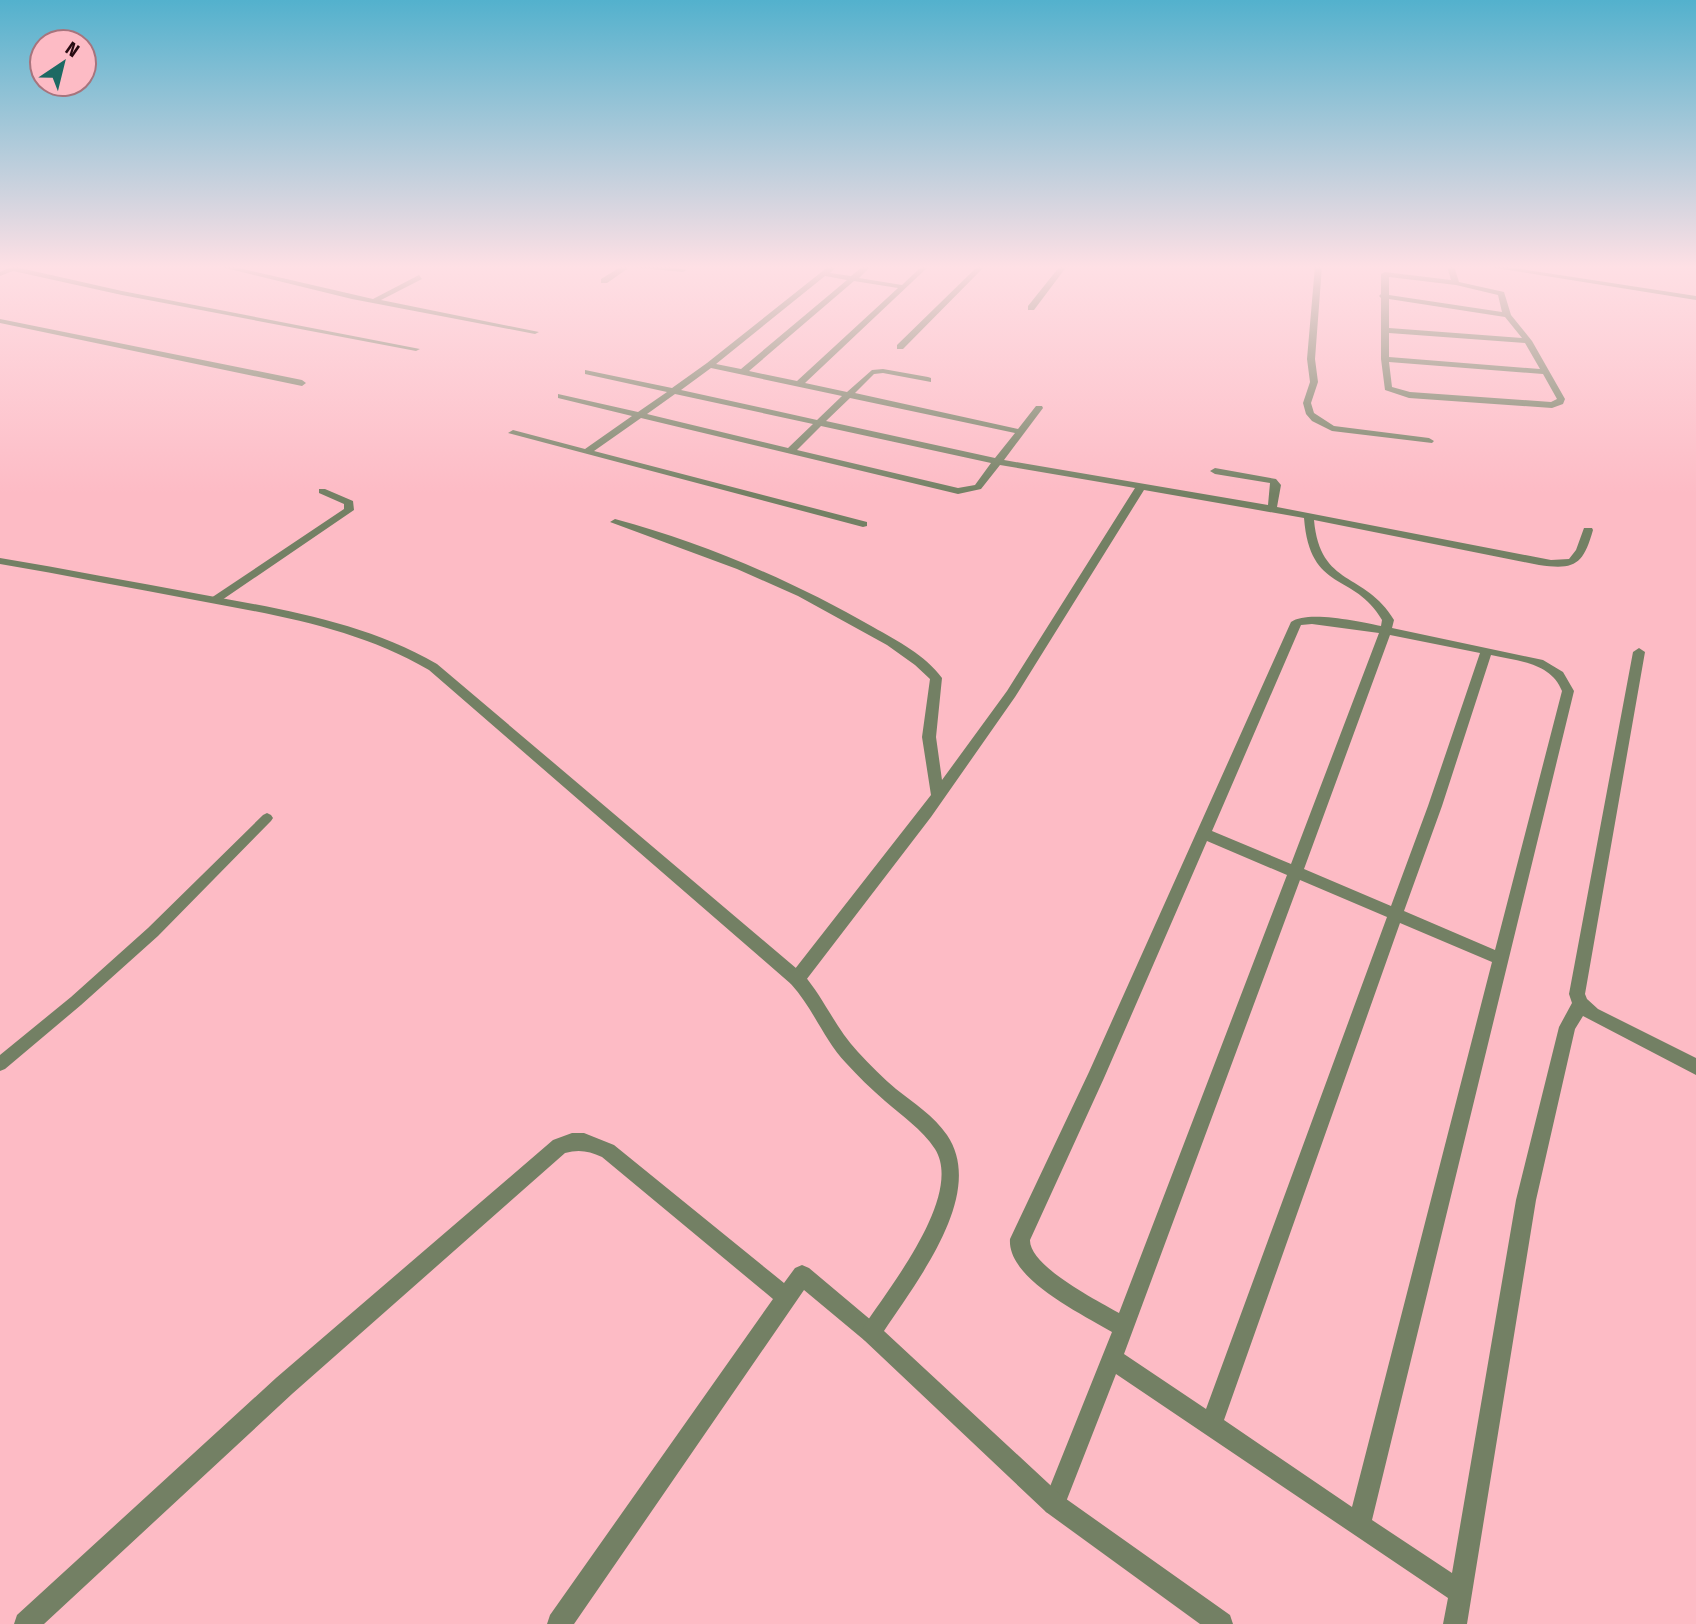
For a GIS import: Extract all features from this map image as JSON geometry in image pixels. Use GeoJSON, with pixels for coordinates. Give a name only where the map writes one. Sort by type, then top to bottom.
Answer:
{"type":"FeatureCollection","features":[{"type":"Feature","properties":{"kind":"street"},"geometry":{"type":"LineString","coordinates":[[101,342],[302,383]]}},
{"type":"Feature","properties":{"kind":"street"},"geometry":{"type":"LineString","coordinates":[[378,342],[416,349]]}},
{"type":"Feature","properties":{"kind":"street"},"geometry":{"type":"LineString","coordinates":[[587,452],[739,342]]}},
{"type":"Feature","properties":{"kind":"street"},"geometry":{"type":"LineString","coordinates":[[744,372],[779,342]]}},
{"type":"Feature","properties":{"kind":"street"},"geometry":{"type":"LineString","coordinates":[[800,383],[844,342]]}},
{"type":"Feature","properties":{"kind":"street"},"geometry":{"type":"LineString","coordinates":[[900,347],[905,342]]}},
{"type":"Feature","properties":{"kind":"street"},"geometry":{"type":"LineString","coordinates":[[1312,342],[1311,359],[1314,382],[1307,403],[1310,414],[1315,419],[1332,428],[1429,441]]}},
{"type":"Feature","properties":{"kind":"street"},"geometry":{"type":"LineString","coordinates":[[1386,342],[1388,388],[1409,395],[1557,404],[1561,399],[1529,342]]}},
{"type":"Feature","properties":{"kind":"street"},"geometry":{"type":"LineString","coordinates":[[1385,359],[1548,372]]}},
{"type":"Feature","properties":{"kind":"street"},"geometry":{"type":"LineString","coordinates":[[710,365],[1022,432]]}},
{"type":"Feature","properties":{"kind":"street"},"geometry":{"type":"LineString","coordinates":[[791,450],[872,372],[883,371],[928,380]]}},
{"type":"Feature","properties":{"kind":"street"},"geometry":{"type":"LineString","coordinates":[[588,372],[999,461],[1272,509],[1559,565],[1576,562],[1588,530]]}},
{"type":"Feature","properties":{"kind":"street"},"geometry":{"type":"LineString","coordinates":[[561,396],[958,491],[978,487],[1039,408]]}},
{"type":"Feature","properties":{"kind":"street"},"geometry":{"type":"LineString","coordinates":[[513,433],[863,524]]}},
{"type":"Feature","properties":{"kind":"street"},"geometry":{"type":"LineString","coordinates":[[1215,471],[1258,476],[1273,481],[1276,485],[1272,509]]}},
{"type":"Feature","properties":{"kind":"street"},"geometry":{"type":"LineString","coordinates":[[797,979],[938,796],[1012,694],[1141,488]]}},
{"type":"Feature","properties":{"kind":"street"},"geometry":{"type":"LineString","coordinates":[[215,600],[349,509],[349,503],[322,491]]}},
{"type":"Feature","properties":{"kind":"street"},"geometry":{"type":"LineString","coordinates":[[1054,1504],[1124,1328],[1386,631],[1388,620],[1375,600],[1320,561],[1314,551],[1309,517]]}},
{"type":"Feature","properties":{"kind":"street"},"geometry":{"type":"LineString","coordinates":[[615,522],[700,550],[770,578],[837,610],[892,642],[927,667],[936,678],[929,737],[938,796]]}},
{"type":"Feature","properties":{"kind":"street"},"geometry":{"type":"LineString","coordinates":[[0,561],[215,600],[349,629],[406,649],[433,667],[797,979],[813,996],[840,1044],[875,1081],[925,1124],[940,1142],[947,1152],[953,1177],[947,1203],[932,1236],[871,1334]]}},
{"type":"Feature","properties":{"kind":"street"},"geometry":{"type":"LineString","coordinates":[[1124,1328],[1040,1273],[1025,1260],[1019,1248],[1020,1239],[1095,1078],[1297,622],[1311,620],[1386,631],[1544,664],[1564,678],[1569,691],[1359,1524]]}},
{"type":"Feature","properties":{"kind":"street"},"geometry":{"type":"LineString","coordinates":[[1211,1425],[1435,806],[1486,652]]}},
{"type":"Feature","properties":{"kind":"street"},"geometry":{"type":"LineString","coordinates":[[1639,652],[1577,994],[1581,1004],[1610,1025],[1696,1067]]}},
{"type":"Feature","properties":{"kind":"street"},"geometry":{"type":"LineString","coordinates":[[1203,833],[1501,959]]}},
{"type":"Feature","properties":{"kind":"street"},"geometry":{"type":"LineString","coordinates":[[1455,1624],[1526,1200],[1567,1027],[1581,1004]]}},
{"type":"Feature","properties":{"kind":"street"},"geometry":{"type":"LineString","coordinates":[[26,1624],[284,1386],[559,1146],[574,1140],[590,1142],[608,1151],[787,1298]]}},
{"type":"Feature","properties":{"kind":"street"},"geometry":{"type":"LineString","coordinates":[[559,1624],[802,1275],[871,1334],[1054,1504],[1221,1624]]}},
{"type":"Feature","properties":{"kind":"street"},"geometry":{"type":"LineString","coordinates":[[1112,1358],[1461,1593]]}},
{"type":"Feature","properties":{"kind":"lane"},"geometry":{"type":"LineString","coordinates":[[0,1064],[153,932],[267,818]]}}]}
